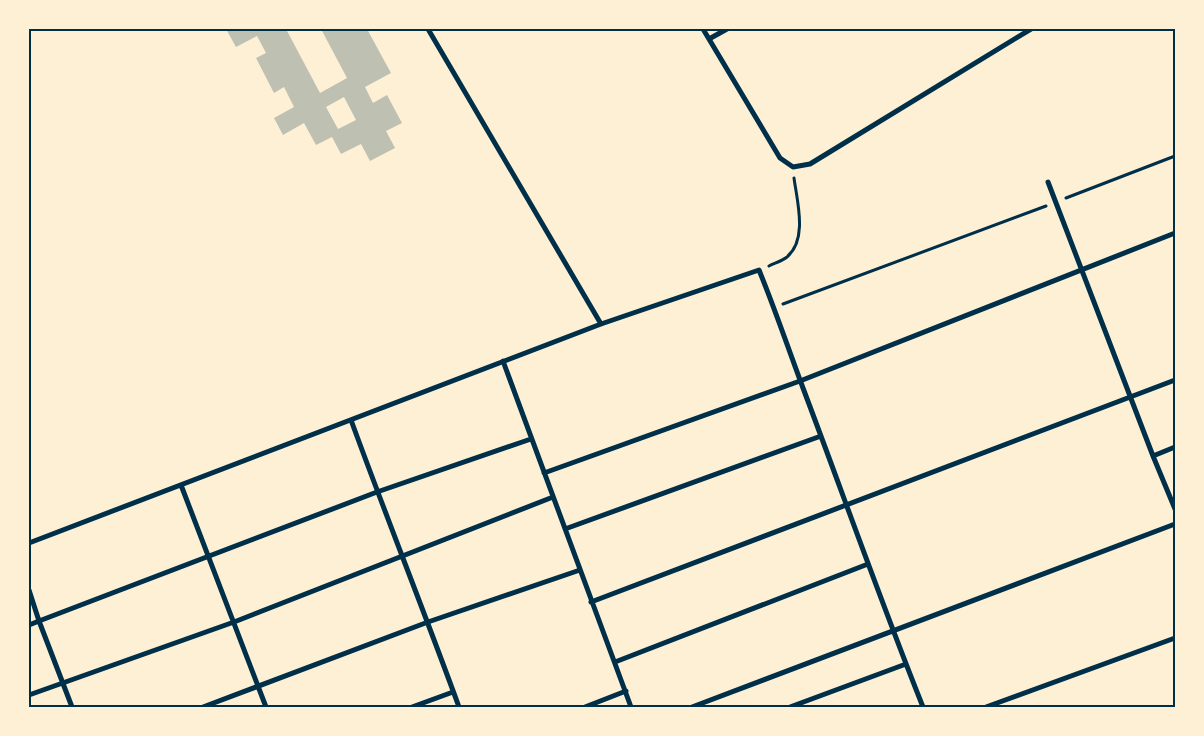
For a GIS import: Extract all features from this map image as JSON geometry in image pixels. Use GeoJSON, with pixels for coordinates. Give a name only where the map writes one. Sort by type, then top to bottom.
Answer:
{"type":"FeatureCollection","features":[{"type":"Feature","properties":{"kind":"street"},"geometry":{"type":"LineString","coordinates":[[428,29],[601,324]]}},
{"type":"Feature","properties":{"kind":"street"},"geometry":{"type":"LineString","coordinates":[[703,29],[780,158],[793,167],[810,164],[1031,29]]}},
{"type":"Feature","properties":{"kind":"street"},"geometry":{"type":"LineString","coordinates":[[709,39],[727,29]]}},
{"type":"Feature","properties":{"kind":"street"},"geometry":{"type":"LineString","coordinates":[[1048,182],[1152,456],[1175,509]]}},
{"type":"Feature","properties":{"kind":"street"},"geometry":{"type":"LineString","coordinates":[[544,473],[800,381],[1175,233]]}},
{"type":"Feature","properties":{"kind":"street"},"geometry":{"type":"LineString","coordinates":[[29,543],[601,324],[759,270],[775,307],[800,381],[923,707]]}},
{"type":"Feature","properties":{"kind":"street"},"geometry":{"type":"LineString","coordinates":[[503,361],[631,707]]}},
{"type":"Feature","properties":{"kind":"street"},"geometry":{"type":"LineString","coordinates":[[591,602],[1175,380]]}},
{"type":"Feature","properties":{"kind":"street"},"geometry":{"type":"LineString","coordinates":[[351,420],[459,707]]}},
{"type":"Feature","properties":{"kind":"street"},"geometry":{"type":"LineString","coordinates":[[565,529],[821,436]]}},
{"type":"Feature","properties":{"kind":"street"},"geometry":{"type":"LineString","coordinates":[[29,625],[377,492],[531,439]]}},
{"type":"Feature","properties":{"kind":"street"},"geometry":{"type":"LineString","coordinates":[[1152,456],[1175,447]]}},
{"type":"Feature","properties":{"kind":"street"},"geometry":{"type":"LineString","coordinates":[[181,485],[266,707]]}},
{"type":"Feature","properties":{"kind":"street"},"geometry":{"type":"LineString","coordinates":[[29,695],[234,622],[553,497]]}},
{"type":"Feature","properties":{"kind":"street"},"geometry":{"type":"LineString","coordinates":[[692,707],[1175,524]]}},
{"type":"Feature","properties":{"kind":"street"},"geometry":{"type":"LineString","coordinates":[[615,662],[868,564]]}},
{"type":"Feature","properties":{"kind":"street"},"geometry":{"type":"LineString","coordinates":[[203,707],[428,622],[580,570]]}},
{"type":"Feature","properties":{"kind":"street"},"geometry":{"type":"LineString","coordinates":[[29,590],[72,707]]}},
{"type":"Feature","properties":{"kind":"street"},"geometry":{"type":"LineString","coordinates":[[986,707],[1175,638]]}},
{"type":"Feature","properties":{"kind":"street"},"geometry":{"type":"LineString","coordinates":[[790,707],[906,664]]}},
{"type":"Feature","properties":{"kind":"street"},"geometry":{"type":"LineString","coordinates":[[585,707],[626,691]]}},
{"type":"Feature","properties":{"kind":"street"},"geometry":{"type":"LineString","coordinates":[[412,707],[453,692]]}},
{"type":"Feature","properties":{"kind":"path"},"geometry":{"type":"LineString","coordinates":[[775,307],[1175,156]]}},
{"type":"Feature","properties":{"kind":"path"},"geometry":{"type":"LineString","coordinates":[[759,270],[786,258],[797,246],[799,227],[793,167]]}},
{"type":"Feature","properties":{"kind":"building"},"geometry":{"type":"Polygon","coordinates":[[[226,29],[286,29],[320,93],[347,78],[321,29],[367,29],[391,73],[365,87],[373,103],[387,95],[402,123],[386,131],[395,148],[370,161],[361,144],[341,154],[332,137],[316,145],[304,123],[283,135],[274,118],[294,107],[284,87],[274,93],[256,58],[266,53],[257,36],[236,47],[226,29]],[[344,97],[326,107],[338,129],[356,120],[344,97]]]}}]}
